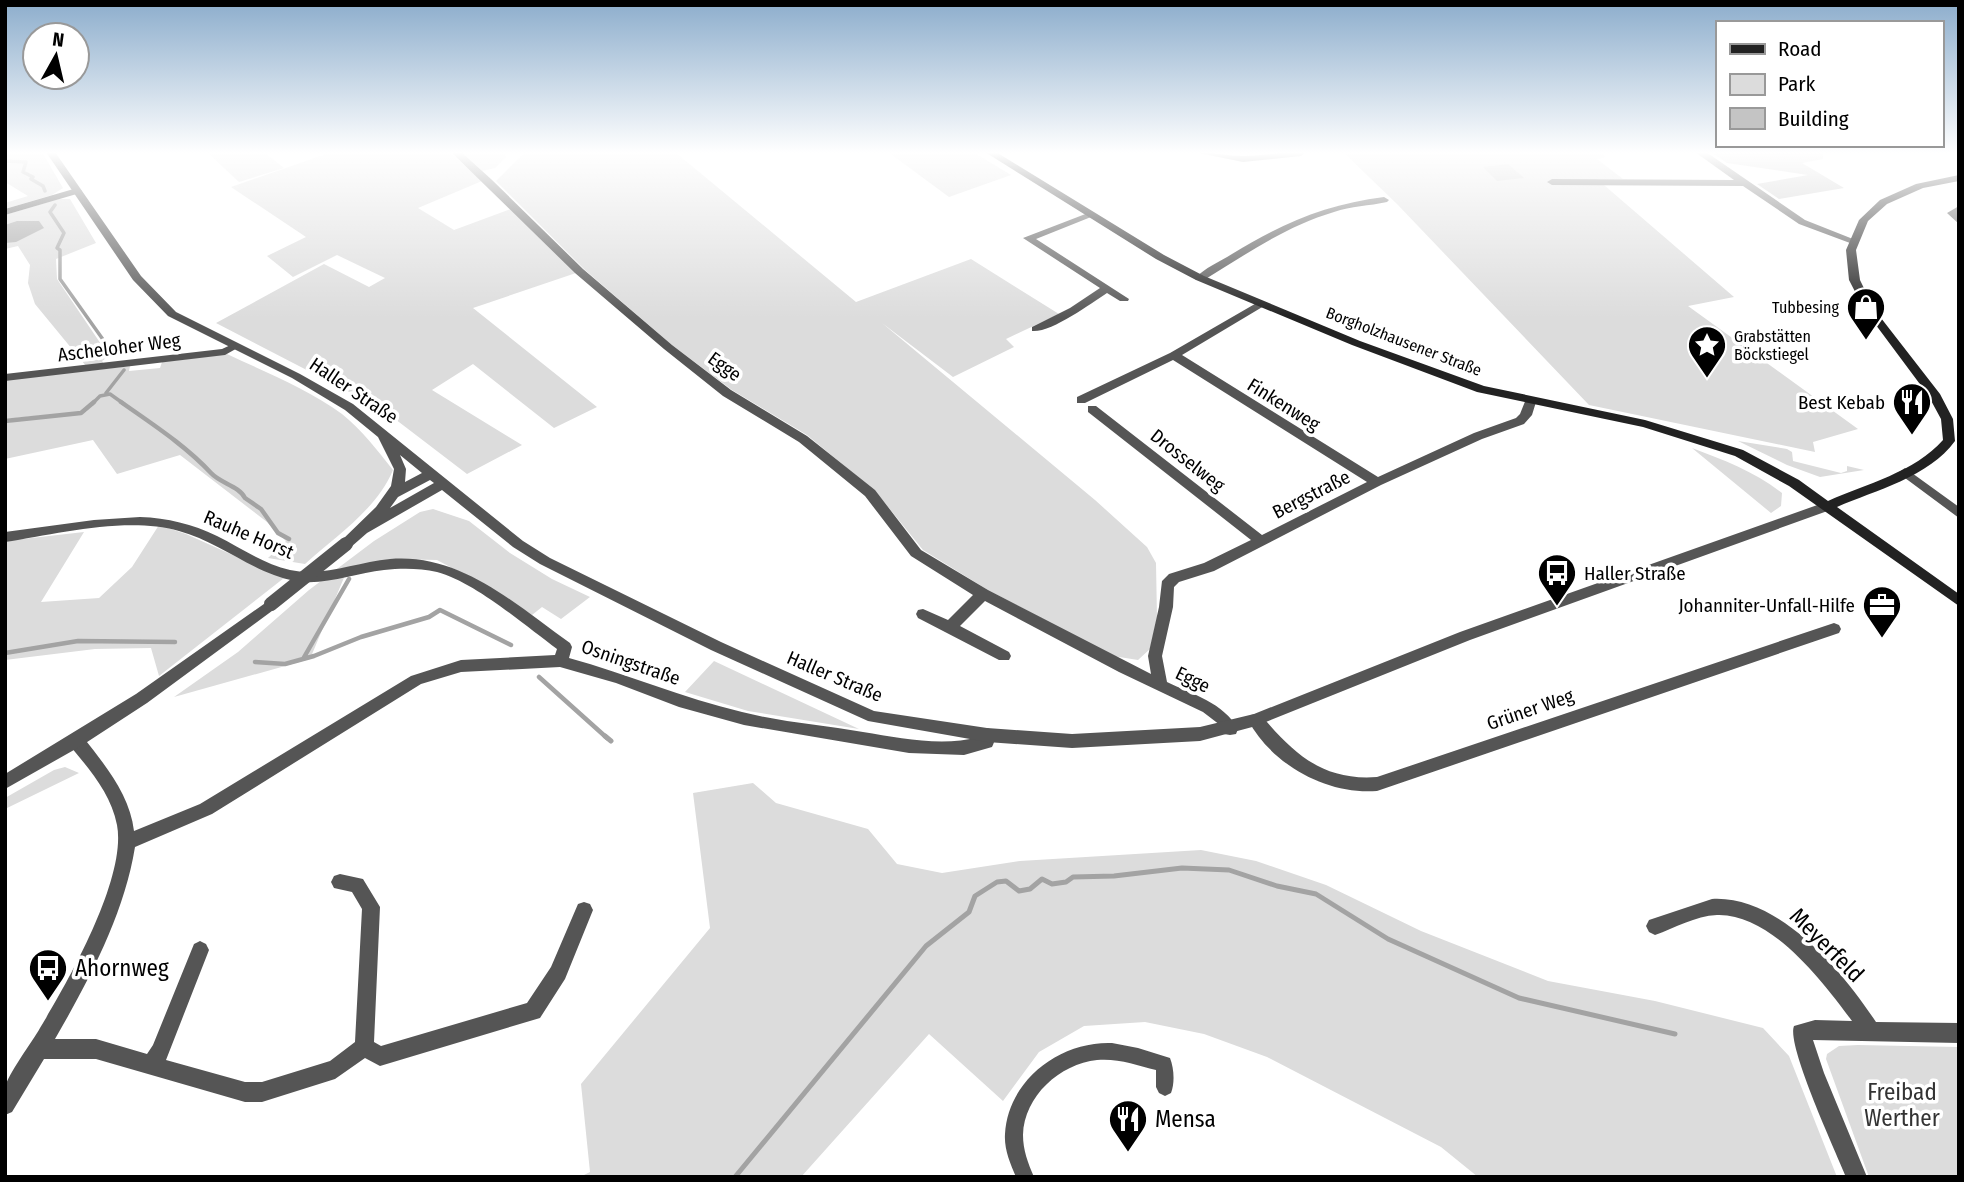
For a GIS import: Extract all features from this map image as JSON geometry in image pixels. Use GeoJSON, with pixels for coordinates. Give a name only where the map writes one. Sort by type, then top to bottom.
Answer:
{"type":"FeatureCollection","features":[{"type":"Feature","properties":{"kind":"main road","name":"Borgholzhausener Straße"},"geometry":{"type":"LineString","coordinates":[[1078,207],[1200,278],[1454,381],[1530,402],[1645,424],[1704,440],[1773,470],[1828,506],[1959,601]]}},
{"type":"Feature","properties":{"kind":"main road"},"geometry":{"type":"LineString","coordinates":[[1828,506],[1937,455],[1956,433],[1939,389],[1892,334],[1862,292],[1852,262],[1853,241],[1865,219],[1877,207]]}},
{"type":"Feature","properties":{"kind":"street","name":"Haller Straße"},"geometry":{"type":"LineString","coordinates":[[88,207],[136,278],[172,314],[296,376],[349,407],[545,562],[816,694],[873,717],[988,735],[1097,740],[1200,734],[1230,729],[1465,636],[1828,506]]}},
{"type":"Feature","properties":{"kind":"street","name":"Egge"},"geometry":{"type":"LineString","coordinates":[[514,207],[579,271],[668,347],[727,393],[803,439],[870,494],[916,553],[984,594],[1124,668],[1208,708],[1225,720],[1230,729]]}},
{"type":"Feature","properties":{"kind":"street"},"geometry":{"type":"LineString","coordinates":[[1200,278],[1286,226],[1332,207]]}},
{"type":"Feature","properties":{"kind":"street"},"geometry":{"type":"LineString","coordinates":[[1780,207],[1802,222],[1853,241]]}},
{"type":"Feature","properties":{"kind":"street"},"geometry":{"type":"LineString","coordinates":[[1959,209],[1952,213],[1959,220]]}},
{"type":"Feature","properties":{"kind":"street"},"geometry":{"type":"LineString","coordinates":[[1091,215],[1028,238],[1124,299]]}},
{"type":"Feature","properties":{"kind":"street"},"geometry":{"type":"LineString","coordinates":[[1036,329],[1074,310],[1107,288]]}},
{"type":"Feature","properties":{"kind":"street"},"geometry":{"type":"LineString","coordinates":[[1174,355],[1260,304]]}},
{"type":"Feature","properties":{"kind":"street","name":"Ascheloher Weg"},"geometry":{"type":"LineString","coordinates":[[5,378],[225,352],[235,346]]}},
{"type":"Feature","properties":{"kind":"street","name":"Drosselweg"},"geometry":{"type":"LineString","coordinates":[[1174,355],[1086,405],[1261,541]]}},
{"type":"Feature","properties":{"kind":"street","name":"Finkenweg"},"geometry":{"type":"LineString","coordinates":[[1174,355],[1377,482]]}},
{"type":"Feature","properties":{"kind":"street","name":"Bergstraße"},"geometry":{"type":"LineString","coordinates":[[1160,685],[1155,656],[1170,581],[1180,575],[1209,567],[1377,482],[1478,436],[1520,421],[1527,415],[1530,402]]}},
{"type":"Feature","properties":{"kind":"street"},"geometry":{"type":"LineString","coordinates":[[5,782],[77,742],[155,692],[271,604],[362,530],[393,494],[400,478],[400,467],[382,431]]}},
{"type":"Feature","properties":{"kind":"street"},"geometry":{"type":"LineString","coordinates":[[1905,472],[1959,514]]}},
{"type":"Feature","properties":{"kind":"street"},"geometry":{"type":"LineString","coordinates":[[393,494],[433,473]]}},
{"type":"Feature","properties":{"kind":"street"},"geometry":{"type":"LineString","coordinates":[[362,530],[444,483]]}},
{"type":"Feature","properties":{"kind":"street","name":"Rauhe Horst"},"geometry":{"type":"LineString","coordinates":[[5,537],[146,521],[181,527],[279,571],[302,577],[325,576],[394,564],[427,565],[448,571],[493,597],[565,647],[560,661]]}},
{"type":"Feature","properties":{"kind":"street"},"geometry":{"type":"LineString","coordinates":[[950,627],[984,594]]}},
{"type":"Feature","properties":{"kind":"street"},"geometry":{"type":"LineString","coordinates":[[923,614],[1004,656]]}},
{"type":"Feature","properties":{"kind":"street","name":"Grüner Weg"},"geometry":{"type":"LineString","coordinates":[[1256,720],[1295,762],[1335,783],[1362,787],[1834,629]]}},
{"type":"Feature","properties":{"kind":"street"},"geometry":{"type":"LineString","coordinates":[[1124,668],[1136,666],[1155,656]]}},
{"type":"Feature","properties":{"kind":"street","name":"Osningstraße"},"geometry":{"type":"LineString","coordinates":[[128,842],[206,809],[416,680],[461,666],[528,660],[560,661],[620,677],[679,701],[757,721],[936,748],[979,745],[986,742],[988,735]]}},
{"type":"Feature","properties":{"kind":"street"},"geometry":{"type":"LineString","coordinates":[[5,1105],[39,1049],[90,954],[114,900],[128,842],[124,816],[115,790],[77,742]]}},
{"type":"Feature","properties":{"kind":"street"},"geometry":{"type":"LineString","coordinates":[[39,1049],[96,1049],[245,1092],[262,1092],[335,1069],[364,1047],[371,907],[357,885],[340,882]]}},
{"type":"Feature","properties":{"kind":"street","name":"Meyerfeld"},"geometry":{"type":"LineString","coordinates":[[1655,926],[1712,907],[1729,908],[1763,918],[1795,944],[1861,1014],[1872,1033]]}},
{"type":"Feature","properties":{"kind":"street"},"geometry":{"type":"LineString","coordinates":[[364,1047],[380,1056],[533,1011],[558,973],[584,910]]}},
{"type":"Feature","properties":{"kind":"street"},"geometry":{"type":"LineString","coordinates":[[151,1064],[160,1052],[200,950]]}},
{"type":"Feature","properties":{"kind":"street"},"geometry":{"type":"LineString","coordinates":[[1857,1177],[1800,1038],[1801,1033],[1959,1033]]}},
{"type":"Feature","properties":{"kind":"street"},"geometry":{"type":"LineString","coordinates":[[1025,1177],[1014,1153],[1014,1121],[1018,1107],[1028,1092],[1052,1068],[1072,1058],[1094,1052],[1118,1052],[1164,1063],[1165,1087]]}},
{"type":"Feature","properties":{"kind":"green space"},"geometry":{"type":"Polygon","coordinates":[[[31,207],[75,207],[96,243],[56,259],[57,279],[109,356],[102,361],[104,364],[86,366],[35,304],[28,283],[30,265],[18,246],[5,249],[5,215],[31,207]]]}},
{"type":"Feature","properties":{"kind":"green space"},"geometry":{"type":"Polygon","coordinates":[[[261,207],[420,207],[418,208],[454,230],[511,209],[576,273],[473,308],[597,407],[554,428],[473,364],[432,390],[522,445],[467,474],[395,419],[355,395],[216,323],[324,264],[369,287],[385,278],[337,255],[293,277],[267,256],[306,237],[261,207]]]}},
{"type":"Feature","properties":{"kind":"green space"},"geometry":{"type":"Polygon","coordinates":[[[522,207],[742,207],[856,302],[971,259],[1059,314],[1006,339],[1014,347],[953,377],[882,323],[1095,500],[1147,547],[1156,563],[1157,618],[1150,649],[1138,660],[1113,656],[988,590],[923,550],[876,492],[807,435],[732,390],[672,345],[585,270],[522,207]]]}},
{"type":"Feature","properties":{"kind":"green space"},"geometry":{"type":"Polygon","coordinates":[[[1400,207],[1630,207],[1734,297],[1688,306],[1858,429],[1813,442],[1815,452],[1589,405],[1400,207]]]}},
{"type":"Feature","properties":{"kind":"green space"},"geometry":{"type":"Polygon","coordinates":[[[227,354],[301,389],[342,414],[363,433],[393,470],[377,497],[366,509],[305,564],[268,558],[286,541],[267,522],[180,455],[117,474],[93,440],[5,459],[5,423],[88,411],[5,419],[5,380],[130,366],[129,371],[160,368],[162,362],[227,354]]]}},
{"type":"Feature","properties":{"kind":"green space"},"geometry":{"type":"Polygon","coordinates":[[[1738,441],[1787,449],[1792,452],[1793,461],[1841,473],[1847,471],[1847,466],[1864,470],[1820,477],[1787,465],[1738,441]]]}},
{"type":"Feature","properties":{"kind":"green space"},"geometry":{"type":"Polygon","coordinates":[[[1692,448],[1739,467],[1772,486],[1782,493],[1781,506],[1771,513],[1692,448]]]}},
{"type":"Feature","properties":{"kind":"green space"},"geometry":{"type":"Polygon","coordinates":[[[433,509],[469,521],[510,553],[552,579],[590,597],[561,619],[542,607],[532,615],[497,592],[437,560],[391,559],[348,568],[310,659],[174,697],[238,652],[309,590],[374,541],[420,512],[433,509]]]}},
{"type":"Feature","properties":{"kind":"green space"},"geometry":{"type":"Polygon","coordinates":[[[159,525],[186,534],[284,578],[159,676],[151,648],[95,649],[5,660],[5,541],[84,532],[41,602],[99,598],[132,567],[159,525]]]}},
{"type":"Feature","properties":{"kind":"green space"},"geometry":{"type":"Polygon","coordinates":[[[714,661],[859,729],[748,711],[685,692],[714,661]]]}},
{"type":"Feature","properties":{"kind":"green space"},"geometry":{"type":"Polygon","coordinates":[[[65,767],[79,773],[5,809],[5,798],[54,770],[65,767]]]}},
{"type":"Feature","properties":{"kind":"green space"},"geometry":{"type":"Polygon","coordinates":[[[753,783],[776,803],[868,829],[897,864],[942,873],[1020,861],[1201,850],[1256,861],[1326,885],[1421,931],[1548,981],[1655,1001],[1763,1028],[1789,1056],[1837,1177],[1478,1177],[1441,1147],[1267,1057],[1204,1034],[1145,1022],[1084,1026],[1039,1052],[1003,1101],[929,1034],[801,1177],[580,1177],[590,1172],[581,1084],[710,928],[693,793],[753,783]]]}},
{"type":"Feature","properties":{"kind":"green space","name":"Freibad Werther"},"geometry":{"type":"Polygon","coordinates":[[[1839,1046],[1959,1047],[1959,1177],[1869,1177],[1826,1059],[1827,1054],[1839,1046]]]}},
{"type":"Feature","properties":{"kind":"shaded area"},"geometry":{"type":"Polygon","coordinates":[[[17,221],[39,221],[44,228],[16,242],[5,243],[5,225],[17,221]]]}},
{"type":"Feature","properties":{"kind":"waterway"},"geometry":{"type":"LineString","coordinates":[[53,207],[50,212],[64,233],[57,248],[60,250],[60,279],[114,355]]}},
{"type":"Feature","properties":{"kind":"waterway"},"geometry":{"type":"LineString","coordinates":[[106,393],[124,370]]}},
{"type":"Feature","properties":{"kind":"waterway"},"geometry":{"type":"LineString","coordinates":[[94,402],[100,396],[110,394],[124,404]]}},
{"type":"Feature","properties":{"kind":"waterway"},"geometry":{"type":"LineString","coordinates":[[5,421],[81,413],[94,402]]}},
{"type":"Feature","properties":{"kind":"waterway"},"geometry":{"type":"LineString","coordinates":[[121,402],[179,444],[215,476],[238,490],[261,509],[278,533],[289,539]]}},
{"type":"Feature","properties":{"kind":"waterway"},"geometry":{"type":"LineString","coordinates":[[303,659],[349,579]]}},
{"type":"Feature","properties":{"kind":"waterway"},"geometry":{"type":"LineString","coordinates":[[255,662],[285,664],[314,656],[361,637],[429,617],[440,610],[511,645]]}},
{"type":"Feature","properties":{"kind":"waterway"},"geometry":{"type":"LineString","coordinates":[[5,653],[78,641],[175,642]]}},
{"type":"Feature","properties":{"kind":"waterway"},"geometry":{"type":"LineString","coordinates":[[539,677],[607,738]]}},
{"type":"Feature","properties":{"kind":"waterway"},"geometry":{"type":"LineString","coordinates":[[605,736],[611,741]]}},
{"type":"Feature","properties":{"kind":"waterway"},"geometry":{"type":"LineString","coordinates":[[735,1177],[926,946],[969,912],[975,896],[997,882],[1006,881],[1019,891],[1030,889],[1042,879],[1052,884],[1066,882],[1073,877],[1114,876],[1182,868],[1229,870],[1277,886],[1316,894],[1388,939],[1519,998],[1675,1034]]}},
{"type":"Feature","properties":{"kind":"place","name":"Tubbesing"},"geometry":{"type":"Point","coordinates":[1866,341]}},
{"type":"Feature","properties":{"kind":"place","name":"Grabstätten Böckstiegel"},"geometry":{"type":"Point","coordinates":[1707,379]}},
{"type":"Feature","properties":{"kind":"place","name":"Best Kebab"},"geometry":{"type":"Point","coordinates":[1912,436]}},
{"type":"Feature","properties":{"kind":"place","name":"Haller Straße"},"geometry":{"type":"Point","coordinates":[1557,607]}},
{"type":"Feature","properties":{"kind":"place","name":"Johanniter-Unfall-Hilfe"},"geometry":{"type":"Point","coordinates":[1882,639]}},
{"type":"Feature","properties":{"kind":"place","name":"Ahornweg"},"geometry":{"type":"Point","coordinates":[48,1002]}},
{"type":"Feature","properties":{"kind":"place","name":"Mensa"},"geometry":{"type":"Point","coordinates":[1128,1153]}}]}
